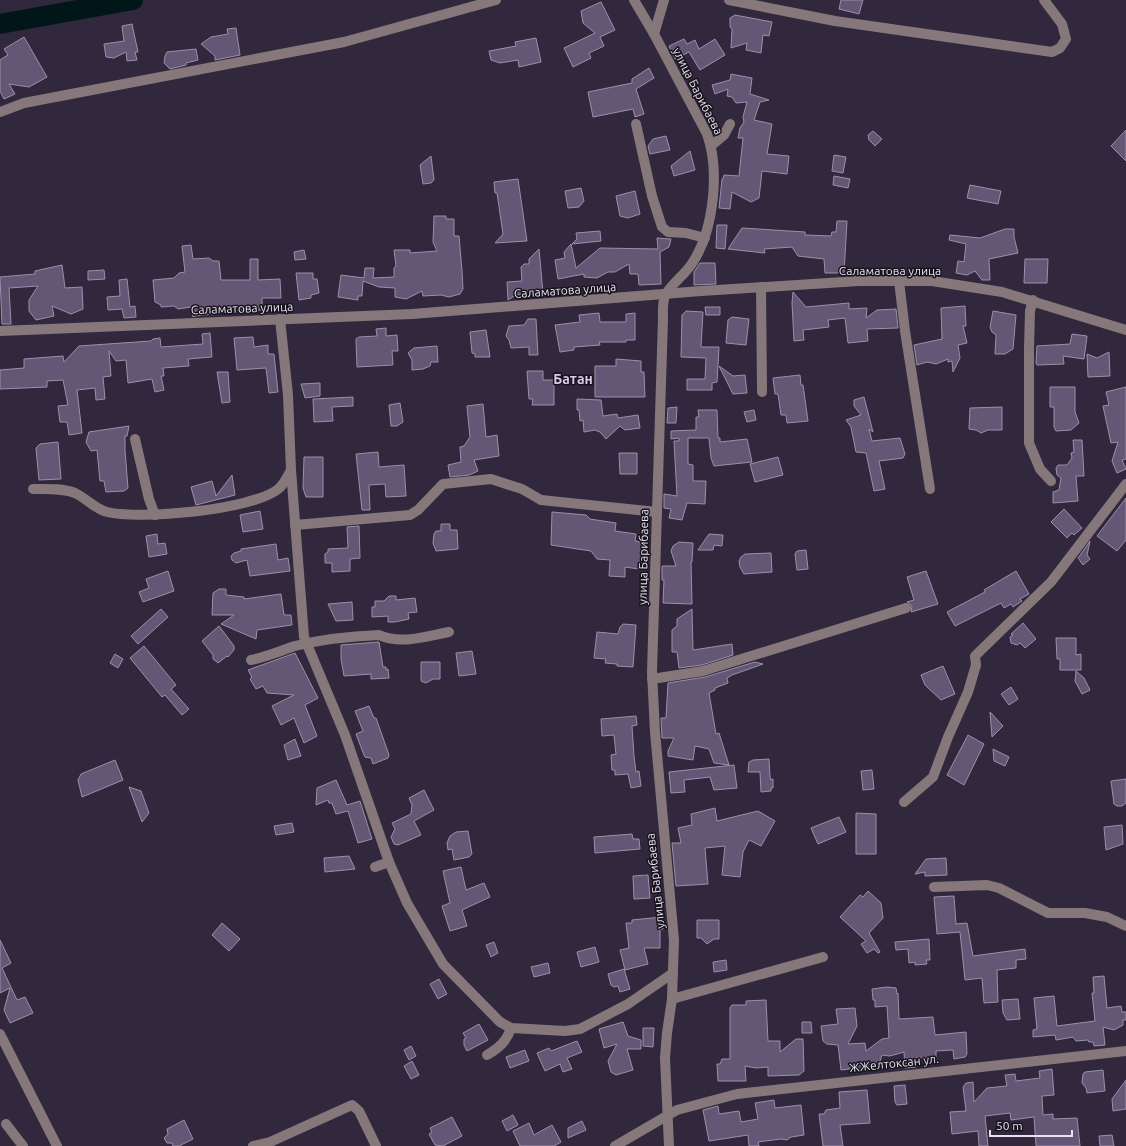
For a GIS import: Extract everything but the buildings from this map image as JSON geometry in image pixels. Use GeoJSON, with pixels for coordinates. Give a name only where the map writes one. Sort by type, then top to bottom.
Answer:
{"type":"FeatureCollection","features":[{"type":"Feature","properties":{"kind":"street"},"geometry":{"type":"LineString","coordinates":[[0,112],[24,103],[344,42],[496,0]]}},
{"type":"Feature","properties":{"kind":"street","name":"улица Барибаева"},"geometry":{"type":"LineString","coordinates":[[634,0],[654,34],[683,91],[696,112],[711,146],[713,184],[705,238],[692,263],[665,295],[662,319],[652,679],[657,756],[674,940],[672,999],[665,1058],[669,1146]]}},
{"type":"Feature","properties":{"kind":"street"},"geometry":{"type":"LineString","coordinates":[[654,34],[664,0]]}},
{"type":"Feature","properties":{"kind":"street"},"geometry":{"type":"LineString","coordinates":[[729,0],[835,21],[1052,52],[1060,48],[1066,39],[1062,24],[1044,0]]}},
{"type":"Feature","properties":{"kind":"street"},"geometry":{"type":"LineString","coordinates":[[636,124],[650,188],[662,227],[668,232],[686,233],[705,238]]}},
{"type":"Feature","properties":{"kind":"street"},"geometry":{"type":"LineString","coordinates":[[711,146],[724,135],[730,124]]}},
{"type":"Feature","properties":{"kind":"street","name":"Саламатова улица"},"geometry":{"type":"LineString","coordinates":[[0,331],[412,314],[761,287],[859,281],[899,281],[953,284],[1002,292],[1033,300],[1125,331]]}},
{"type":"Feature","properties":{"kind":"street"},"geometry":{"type":"LineString","coordinates":[[899,281],[905,331],[930,489]]}},
{"type":"Feature","properties":{"kind":"street"},"geometry":{"type":"LineString","coordinates":[[761,287],[762,392]]}},
{"type":"Feature","properties":{"kind":"street"},"geometry":{"type":"LineString","coordinates":[[1033,300],[1030,310],[1029,443],[1040,468],[1051,481]]}},
{"type":"Feature","properties":{"kind":"street"},"geometry":{"type":"LineString","coordinates":[[280,319],[288,395],[291,470],[296,525],[299,590],[304,637],[345,735],[389,862],[407,903],[443,964],[500,1022],[511,1028],[565,1031],[580,1028],[628,1004],[673,973]]}},
{"type":"Feature","properties":{"kind":"street"},"geometry":{"type":"LineString","coordinates":[[135,439],[147,492],[155,515]]}},
{"type":"Feature","properties":{"kind":"street"},"geometry":{"type":"LineString","coordinates":[[33,489],[53,489],[75,493],[104,512],[117,514],[174,514],[259,499],[278,490],[291,470]]}},
{"type":"Feature","properties":{"kind":"street"},"geometry":{"type":"LineString","coordinates":[[296,525],[410,515],[418,510],[443,484],[491,479],[522,489],[541,500],[657,512]]}},
{"type":"Feature","properties":{"kind":"street"},"geometry":{"type":"LineString","coordinates":[[904,802],[933,777],[948,736],[968,692],[976,665],[975,656],[1051,582],[1126,484]]}},
{"type":"Feature","properties":{"kind":"street"},"geometry":{"type":"LineString","coordinates":[[652,679],[703,671],[906,608]]}},
{"type":"Feature","properties":{"kind":"street"},"geometry":{"type":"LineString","coordinates":[[250,660],[270,656],[295,646],[372,636],[403,640],[449,632]]}},
{"type":"Feature","properties":{"kind":"street"},"geometry":{"type":"LineString","coordinates":[[375,867],[389,862]]}},
{"type":"Feature","properties":{"kind":"street"},"geometry":{"type":"LineString","coordinates":[[934,887],[987,885],[999,888],[1048,913],[1085,913],[1107,917],[1126,926]]}},
{"type":"Feature","properties":{"kind":"street"},"geometry":{"type":"LineString","coordinates":[[672,999],[823,957]]}},
{"type":"Feature","properties":{"kind":"street"},"geometry":{"type":"LineString","coordinates":[[487,1055],[508,1039],[511,1028]]}},
{"type":"Feature","properties":{"kind":"street"},"geometry":{"type":"LineString","coordinates":[[0,1036],[57,1146]]}},
{"type":"Feature","properties":{"kind":"street","name":"ЖЖелтоксан ул."},"geometry":{"type":"LineString","coordinates":[[615,1146],[668,1114],[695,1104],[737,1094],[1126,1051]]}},
{"type":"Feature","properties":{"kind":"street"},"geometry":{"type":"LineString","coordinates":[[253,1146],[270,1142],[352,1105],[359,1111],[376,1146]]}},
{"type":"Feature","properties":{"kind":"street"},"geometry":{"type":"LineString","coordinates":[[6,1124],[23,1146]]}},
{"type":"Feature","properties":{"kind":"waterway"},"geometry":{"type":"LineString","coordinates":[[0,24],[133,0]]}},
{"type":"Feature","properties":{"kind":"district","name":"Батан"},"geometry":{"type":"Point","coordinates":[573,379]}}]}
